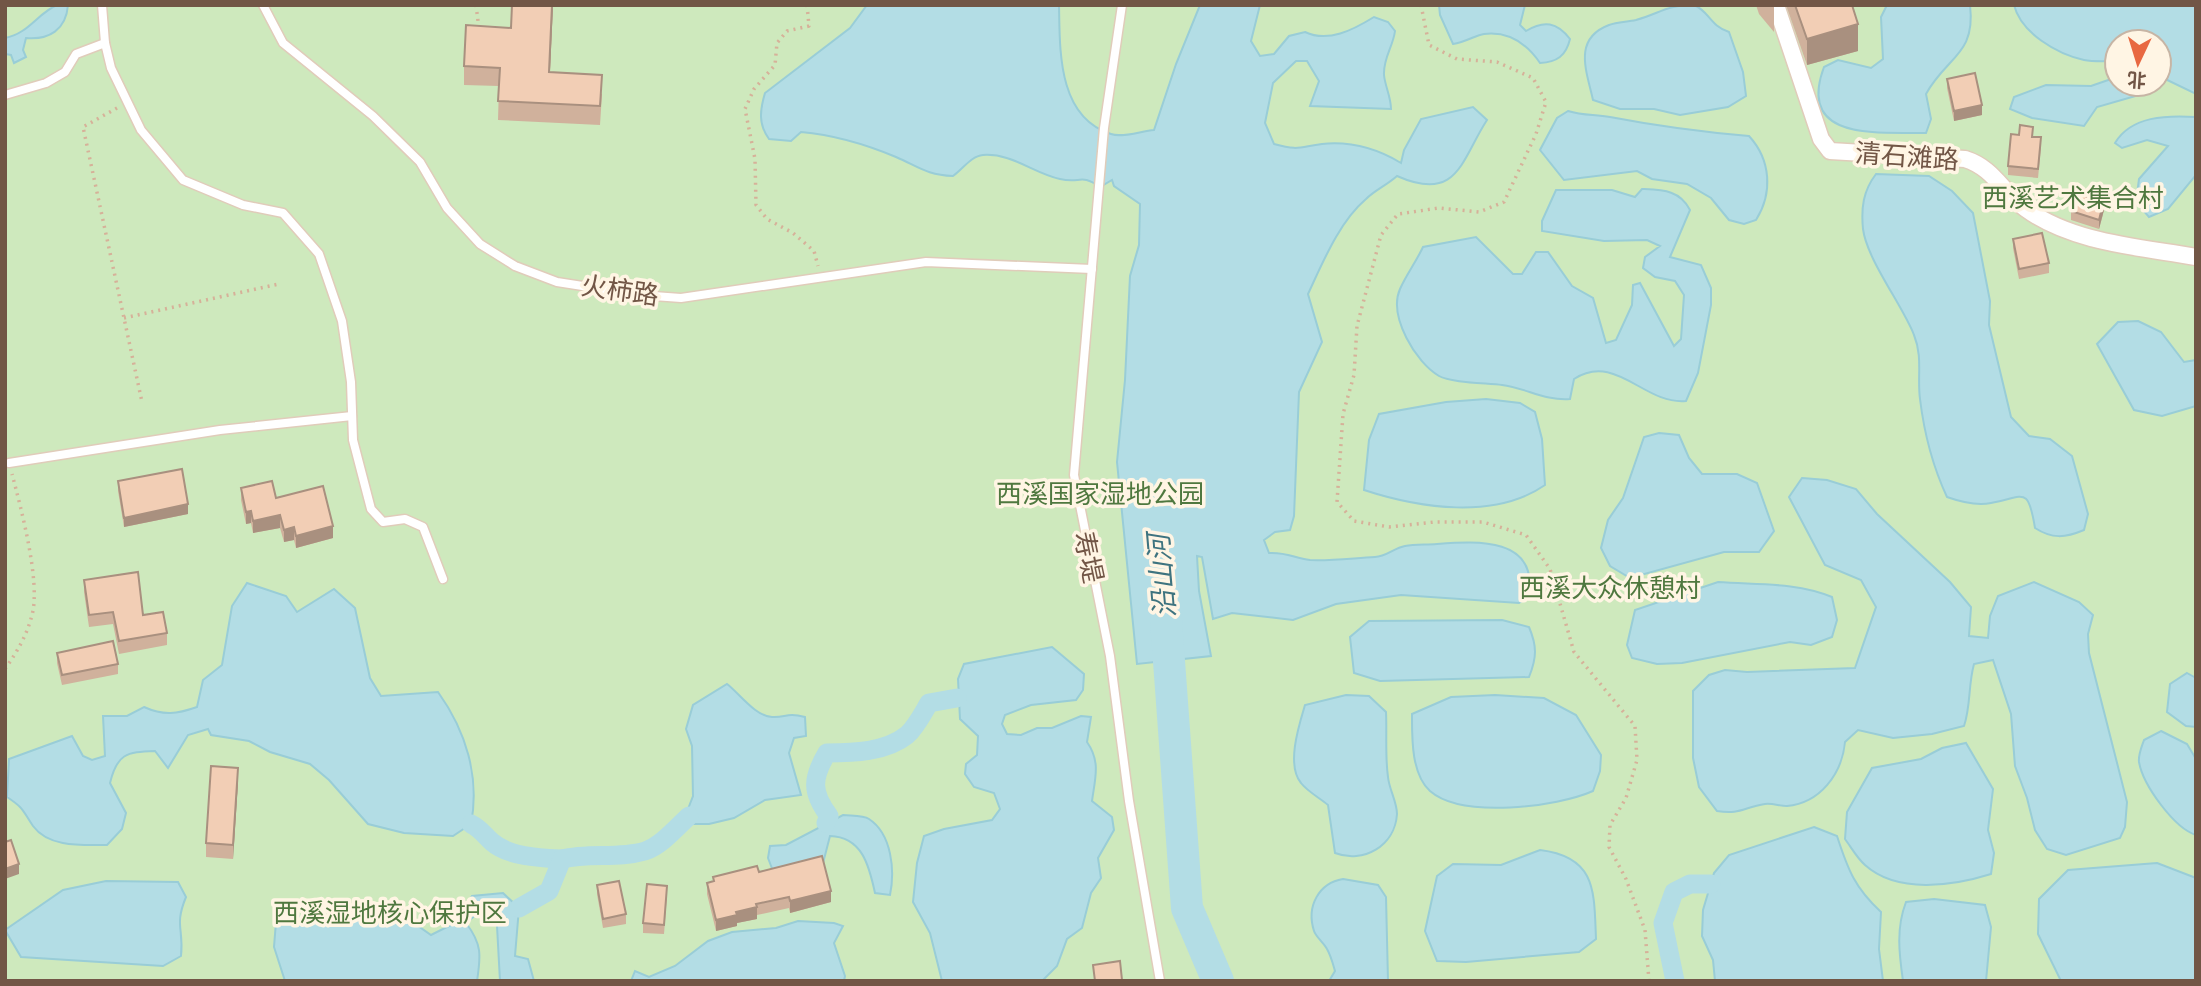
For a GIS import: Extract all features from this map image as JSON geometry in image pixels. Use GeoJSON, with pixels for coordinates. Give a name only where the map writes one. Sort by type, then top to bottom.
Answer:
{"type":"FeatureCollection","features":[{"type":"Feature","properties":{"kind":"street","name":"清石滩路"},"geometry":{"type":"LineString","coordinates":[[1776,5],[1821,139],[1830,151],[1965,159],[1983,165],[2025,208],[2070,232],[2196,257]]}},
{"type":"Feature","properties":{"kind":"lane"},"geometry":{"type":"LineString","coordinates":[[102,5],[105,43],[111,68],[130,101],[141,130],[183,180],[243,205],[283,213],[318,254],[342,321],[354,440],[371,509],[383,522],[405,519],[423,527],[443,579]]}},
{"type":"Feature","properties":{"kind":"lane","name":"火柿路"},"geometry":{"type":"LineString","coordinates":[[263,5],[283,43],[373,116],[420,162],[447,208],[481,244],[514,266],[557,282],[640,295],[681,298],[926,262],[1092,269]]}},
{"type":"Feature","properties":{"kind":"lane","name":"寿堤"},"geometry":{"type":"LineString","coordinates":[[1122,5],[1104,128],[1074,475],[1110,656],[1129,801],[1160,981]]}},
{"type":"Feature","properties":{"kind":"lane"},"geometry":{"type":"LineString","coordinates":[[5,95],[46,83],[65,72],[76,54],[105,43]]}},
{"type":"Feature","properties":{"kind":"lane"},"geometry":{"type":"LineString","coordinates":[[9,463],[220,430],[352,416]]}},
{"type":"Feature","properties":{"kind":"path"},"geometry":{"type":"LineString","coordinates":[[476,5],[478,21]]}},
{"type":"Feature","properties":{"kind":"path"},"geometry":{"type":"LineString","coordinates":[[807,5],[809,26],[787,30],[777,43],[775,65],[754,89],[745,108],[755,159],[756,205],[767,219],[793,233],[814,251],[821,278]]}},
{"type":"Feature","properties":{"kind":"path"},"geometry":{"type":"LineString","coordinates":[[1421,5],[1429,45],[1457,59],[1497,62],[1533,78],[1546,102],[1536,134],[1504,202],[1479,212],[1439,208],[1398,214],[1381,234],[1357,326],[1354,376],[1343,414],[1336,502],[1353,521],[1389,527],[1434,522],[1483,522],[1526,535],[1550,569],[1574,652],[1634,726],[1637,760],[1626,798],[1610,825],[1609,847],[1626,879],[1645,930],[1649,981]]}},
{"type":"Feature","properties":{"kind":"path"},"geometry":{"type":"LineString","coordinates":[[130,101],[83,127],[142,402]]}},
{"type":"Feature","properties":{"kind":"path"},"geometry":{"type":"LineString","coordinates":[[124,318],[279,284]]}},
{"type":"Feature","properties":{"kind":"path"},"geometry":{"type":"LineString","coordinates":[[5,669],[20,647],[33,612],[34,579],[9,463]]}},
{"type":"Feature","properties":{"kind":"green space","name":"西溪国家湿地公园"},"geometry":{"type":"Polygon","coordinates":[[[5,5],[2196,5],[2196,981],[5,981],[5,5]]]}},
{"type":"Feature","properties":{"kind":"water"},"geometry":{"type":"Polygon","coordinates":[[[57,5],[68,5],[67,14],[60,27],[49,35],[26,38],[23,50],[26,57],[14,63],[11,55],[5,54],[5,38],[27,28],[57,5]]]}},
{"type":"Feature","properties":{"kind":"water"},"geometry":{"type":"Polygon","coordinates":[[[867,5],[1059,5],[1062,61],[1071,97],[1080,113],[1093,125],[1111,134],[1121,135],[1154,130],[1176,64],[1200,5],[1260,5],[1251,41],[1260,56],[1274,54],[1289,36],[1305,32],[1323,36],[1340,34],[1374,17],[1388,22],[1395,31],[1384,69],[1391,109],[1310,106],[1319,81],[1307,61],[1296,61],[1273,83],[1265,123],[1274,144],[1294,148],[1333,143],[1353,145],[1382,153],[1401,163],[1404,150],[1421,119],[1473,107],[1487,120],[1463,162],[1445,181],[1433,184],[1417,183],[1397,176],[1356,208],[1332,243],[1308,294],[1322,342],[1299,392],[1294,516],[1290,530],[1275,532],[1264,540],[1269,553],[1310,560],[1379,557],[1401,547],[1413,545],[1470,543],[1502,547],[1515,553],[1524,563],[1529,577],[1529,596],[1519,603],[1401,595],[1336,604],[1293,620],[1232,613],[1213,619],[1202,557],[1197,556],[1199,591],[1211,656],[1137,664],[1117,462],[1125,380],[1130,276],[1139,245],[1140,204],[1114,186],[1112,180],[1100,187],[1084,180],[1060,179],[994,155],[975,158],[953,176],[930,172],[873,148],[826,135],[801,132],[791,141],[769,139],[761,117],[765,93],[850,28],[867,5]]]}},
{"type":"Feature","properties":{"kind":"water"},"geometry":{"type":"Polygon","coordinates":[[[1439,5],[1525,5],[1520,25],[1526,31],[1539,25],[1550,24],[1570,39],[1560,57],[1540,63],[1517,40],[1501,35],[1484,34],[1453,44],[1440,15],[1439,5]]]}},
{"type":"Feature","properties":{"kind":"water"},"geometry":{"type":"Polygon","coordinates":[[[1694,5],[1729,32],[1743,72],[1746,96],[1728,107],[1680,115],[1654,109],[1620,109],[1593,100],[1585,57],[1590,39],[1597,31],[1612,24],[1636,20],[1670,8],[1694,5]]]}},
{"type":"Feature","properties":{"kind":"water"},"geometry":{"type":"Polygon","coordinates":[[[1887,5],[1970,5],[1969,35],[1958,54],[1926,94],[1931,119],[1926,133],[1886,133],[1847,128],[1832,121],[1822,109],[1818,91],[1824,67],[1838,60],[1871,68],[1883,59],[1881,17],[1887,5]]]}},
{"type":"Feature","properties":{"kind":"water"},"geometry":{"type":"Polygon","coordinates":[[[2014,5],[2196,5],[2196,94],[2173,83],[2173,28],[2103,28],[2103,61],[2084,60],[2041,41],[2024,25],[2014,5]]]}},
{"type":"Feature","properties":{"kind":"water"},"geometry":{"type":"Polygon","coordinates":[[[2103,82],[2103,98],[2128,98],[2097,107],[2084,126],[2032,118],[2010,109],[2014,97],[2046,85],[2091,86],[2103,82]]]}},
{"type":"Feature","properties":{"kind":"water"},"geometry":{"type":"Polygon","coordinates":[[[1568,111],[1749,136],[1762,155],[1767,177],[1765,199],[1756,220],[1744,224],[1729,220],[1711,198],[1687,184],[1652,179],[1637,171],[1564,180],[1540,150],[1557,118],[1568,111]]]}},
{"type":"Feature","properties":{"kind":"water"},"geometry":{"type":"Polygon","coordinates":[[[2173,116],[2196,117],[2196,175],[2168,209],[2149,217],[2136,202],[2139,179],[2168,146],[2147,140],[2122,148],[2115,143],[2130,127],[2140,122],[2173,116]]]}},
{"type":"Feature","properties":{"kind":"water"},"geometry":{"type":"Polygon","coordinates":[[[1876,174],[1929,176],[1952,191],[1973,213],[1990,301],[1989,325],[2011,417],[2029,436],[2050,439],[2072,456],[2088,514],[2084,530],[2059,536],[2041,532],[2035,528],[2030,505],[2023,497],[1980,504],[1947,497],[1933,462],[1924,424],[1919,391],[1917,343],[1909,323],[1871,255],[1863,229],[1864,200],[1876,174]]]}},
{"type":"Feature","properties":{"kind":"water"},"geometry":{"type":"Polygon","coordinates":[[[1642,189],[1670,192],[1686,203],[1690,210],[1670,257],[1701,265],[1711,288],[1711,305],[1698,373],[1686,401],[1671,400],[1617,375],[1603,372],[1589,372],[1574,379],[1570,399],[1552,398],[1502,385],[1452,380],[1430,370],[1413,350],[1406,338],[1398,312],[1397,300],[1405,279],[1423,247],[1476,237],[1513,274],[1522,274],[1536,252],[1548,252],[1572,286],[1593,298],[1606,343],[1616,340],[1632,305],[1633,285],[1640,283],[1674,346],[1681,339],[1684,295],[1675,281],[1655,277],[1643,268],[1645,257],[1660,246],[1647,240],[1604,241],[1542,231],[1542,221],[1556,190],[1612,190],[1635,197],[1642,189]]]}},
{"type":"Feature","properties":{"kind":"water"},"geometry":{"type":"Polygon","coordinates":[[[2138,321],[2161,332],[2184,362],[2196,360],[2196,406],[2162,416],[2134,410],[2097,344],[2118,322],[2138,321]]]}},
{"type":"Feature","properties":{"kind":"water"},"geometry":{"type":"Polygon","coordinates":[[[1486,399],[1520,403],[1535,412],[1542,439],[1545,485],[1525,496],[1480,507],[1432,506],[1364,490],[1369,440],[1379,414],[1446,402],[1486,399]]]}},
{"type":"Feature","properties":{"kind":"water"},"geometry":{"type":"Polygon","coordinates":[[[1659,433],[1679,435],[1689,458],[1702,474],[1737,474],[1757,483],[1774,531],[1759,552],[1724,552],[1630,578],[1610,566],[1601,548],[1608,520],[1623,498],[1644,437],[1659,433]]]}},
{"type":"Feature","properties":{"kind":"water"},"geometry":{"type":"Polygon","coordinates":[[[1802,478],[1827,480],[1856,489],[1877,514],[1950,582],[1971,607],[1969,636],[1988,638],[1990,616],[1998,596],[2034,582],[2079,602],[2093,615],[2088,634],[2089,653],[2127,802],[2125,827],[2120,838],[2066,855],[2047,849],[2035,830],[2015,766],[2011,714],[1993,660],[1974,664],[1964,726],[1932,734],[1893,738],[1858,730],[1845,742],[1834,776],[1810,799],[1787,806],[1768,804],[1737,811],[1717,811],[1699,787],[1693,758],[1693,691],[1709,675],[1725,670],[1747,672],[1855,668],[1876,607],[1861,580],[1825,565],[1789,497],[1802,478]]]}},
{"type":"Feature","properties":{"kind":"water"},"geometry":{"type":"Polygon","coordinates":[[[1718,582],[1790,586],[1832,597],[1837,620],[1832,637],[1811,645],[1790,642],[1682,663],[1657,664],[1632,658],[1627,645],[1635,610],[1718,582]]]}},
{"type":"Feature","properties":{"kind":"water"},"geometry":{"type":"Polygon","coordinates":[[[247,583],[286,596],[297,612],[334,589],[355,608],[370,678],[381,696],[438,692],[456,722],[468,755],[474,789],[471,824],[453,836],[404,833],[368,824],[329,780],[310,764],[270,752],[249,741],[211,735],[208,729],[188,735],[168,768],[155,751],[137,752],[120,760],[110,783],[126,813],[122,829],[107,845],[57,842],[33,826],[20,807],[7,797],[9,759],[72,736],[83,756],[92,760],[105,756],[103,716],[127,716],[144,707],[170,713],[197,707],[203,680],[222,665],[232,606],[247,583]]]}},
{"type":"Feature","properties":{"kind":"water"},"geometry":{"type":"Polygon","coordinates":[[[1502,620],[1529,627],[1535,652],[1529,677],[1380,681],[1354,673],[1350,637],[1369,621],[1502,620]]]}},
{"type":"Feature","properties":{"kind":"water"},"geometry":{"type":"Polygon","coordinates":[[[1052,647],[1084,674],[1083,690],[1076,700],[1031,705],[1005,715],[1002,724],[1007,734],[1021,735],[1037,728],[1052,728],[1081,716],[1091,717],[1087,742],[1096,763],[1092,801],[1112,817],[1114,830],[1098,858],[1101,878],[1091,893],[1082,928],[1067,939],[1057,966],[1042,981],[942,981],[930,933],[913,902],[917,863],[924,836],[944,829],[992,820],[1000,809],[994,793],[974,787],[965,774],[966,764],[977,755],[978,736],[960,719],[958,679],[964,664],[1052,647]]]}},
{"type":"Feature","properties":{"kind":"water"},"geometry":{"type":"Polygon","coordinates":[[[2187,673],[2196,678],[2196,727],[2186,726],[2167,712],[2170,684],[2187,673]]]}},
{"type":"Feature","properties":{"kind":"water"},"geometry":{"type":"Polygon","coordinates":[[[727,684],[754,709],[766,716],[805,717],[806,736],[794,738],[789,753],[801,795],[765,800],[734,818],[709,824],[691,824],[688,809],[693,796],[692,746],[686,729],[693,705],[727,684]]]}},
{"type":"Feature","properties":{"kind":"water"},"geometry":{"type":"Polygon","coordinates":[[[1346,695],[1369,696],[1386,712],[1387,769],[1397,814],[1395,825],[1384,843],[1376,850],[1356,856],[1335,853],[1328,805],[1301,783],[1294,766],[1295,745],[1305,705],[1346,695]]]}},
{"type":"Feature","properties":{"kind":"water"},"geometry":{"type":"Polygon","coordinates":[[[1495,695],[1544,698],[1576,715],[1601,755],[1600,771],[1593,791],[1557,802],[1486,808],[1445,800],[1430,791],[1416,765],[1412,714],[1451,697],[1495,695]]]}},
{"type":"Feature","properties":{"kind":"water"},"geometry":{"type":"Polygon","coordinates":[[[2161,731],[2187,744],[2196,759],[2196,835],[2187,831],[2169,815],[2146,782],[2142,771],[2139,759],[2144,740],[2161,731]]]}},
{"type":"Feature","properties":{"kind":"water"},"geometry":{"type":"Polygon","coordinates":[[[1966,743],[1993,789],[1988,830],[1994,853],[1991,874],[1960,882],[1909,884],[1878,874],[1865,865],[1845,839],[1847,812],[1872,768],[1921,759],[1942,748],[1966,743]]]}},
{"type":"Feature","properties":{"kind":"water"},"geometry":{"type":"Polygon","coordinates":[[[843,815],[866,818],[883,834],[892,864],[890,895],[875,893],[862,854],[850,841],[841,838],[830,836],[822,867],[773,871],[768,858],[770,846],[786,845],[843,815]]]}},
{"type":"Feature","properties":{"kind":"water"},"geometry":{"type":"Polygon","coordinates":[[[1814,827],[1837,836],[1853,878],[1881,912],[1879,949],[1883,981],[1715,981],[1713,960],[1702,936],[1703,910],[1714,873],[1729,855],[1814,827]]]}},
{"type":"Feature","properties":{"kind":"water"},"geometry":{"type":"Polygon","coordinates":[[[1540,850],[1573,860],[1589,880],[1596,939],[1579,952],[1466,962],[1437,961],[1425,931],[1437,876],[1453,864],[1501,865],[1540,850]]]}},
{"type":"Feature","properties":{"kind":"water"},"geometry":{"type":"Polygon","coordinates":[[[2157,863],[2196,878],[2196,981],[2061,981],[2038,934],[2039,899],[2068,870],[2157,863]]]}},
{"type":"Feature","properties":{"kind":"water"},"geometry":{"type":"Polygon","coordinates":[[[1343,879],[1378,885],[1386,897],[1388,981],[1329,981],[1335,971],[1326,947],[1314,931],[1313,905],[1316,897],[1327,885],[1343,879]]]}},
{"type":"Feature","properties":{"kind":"water"},"geometry":{"type":"Polygon","coordinates":[[[106,881],[178,882],[186,897],[180,921],[181,956],[163,966],[21,957],[5,930],[63,890],[106,881]]]}},
{"type":"Feature","properties":{"kind":"water"},"geometry":{"type":"Polygon","coordinates":[[[503,893],[519,908],[515,956],[528,959],[534,981],[500,981],[497,926],[488,913],[477,914],[466,923],[479,950],[477,981],[285,981],[274,947],[276,922],[296,916],[335,920],[359,910],[385,911],[411,921],[431,935],[457,922],[472,896],[503,893]]]}},
{"type":"Feature","properties":{"kind":"water"},"geometry":{"type":"Polygon","coordinates":[[[1934,899],[1985,905],[1991,927],[1986,981],[1903,981],[1900,931],[1906,902],[1934,899]]]}},
{"type":"Feature","properties":{"kind":"water"},"geometry":{"type":"Polygon","coordinates":[[[798,921],[843,926],[834,943],[845,976],[844,981],[631,981],[635,971],[649,977],[675,966],[708,941],[732,932],[776,928],[798,921]]]}},
{"type":"Feature","properties":{"kind":"building"},"geometry":{"type":"Polygon","coordinates":[[[512,5],[552,5],[549,72],[602,75],[600,106],[498,101],[500,68],[464,66],[466,25],[511,28],[512,5]]]}},
{"type":"Feature","properties":{"kind":"building"},"geometry":{"type":"Polygon","coordinates":[[[1795,5],[1852,5],[1858,24],[1807,39],[1795,5]]]}},
{"type":"Feature","properties":{"kind":"building"},"geometry":{"type":"Polygon","coordinates":[[[1975,73],[1982,105],[1954,111],[1947,79],[1975,73]]]}},
{"type":"Feature","properties":{"kind":"building"},"geometry":{"type":"Polygon","coordinates":[[[2020,125],[2033,127],[2032,137],[2041,137],[2038,169],[2008,166],[2011,134],[2019,135],[2020,125]]]}},
{"type":"Feature","properties":{"kind":"building"},"geometry":{"type":"Polygon","coordinates":[[[2075,194],[2104,200],[2099,220],[2071,211],[2075,194]]]}},
{"type":"Feature","properties":{"kind":"building"},"geometry":{"type":"Polygon","coordinates":[[[2042,233],[2049,263],[2019,269],[2013,239],[2042,233]]]}},
{"type":"Feature","properties":{"kind":"building"},"geometry":{"type":"Polygon","coordinates":[[[182,469],[188,504],[124,518],[118,481],[182,469]]]}},
{"type":"Feature","properties":{"kind":"building"},"geometry":{"type":"Polygon","coordinates":[[[272,481],[276,498],[323,486],[333,526],[296,536],[294,527],[284,530],[280,515],[253,521],[251,511],[246,512],[241,488],[272,481]]]}},
{"type":"Feature","properties":{"kind":"building"},"geometry":{"type":"Polygon","coordinates":[[[138,572],[143,615],[163,612],[167,633],[119,641],[113,612],[89,615],[84,580],[138,572]]]}},
{"type":"Feature","properties":{"kind":"building"},"geometry":{"type":"Polygon","coordinates":[[[113,641],[118,664],[62,675],[57,653],[113,641]]]}},
{"type":"Feature","properties":{"kind":"building"},"geometry":{"type":"Polygon","coordinates":[[[211,766],[238,768],[233,845],[206,843],[211,766]]]}},
{"type":"Feature","properties":{"kind":"building"},"geometry":{"type":"Polygon","coordinates":[[[11,840],[19,864],[5,869],[5,842],[11,840]]]}},
{"type":"Feature","properties":{"kind":"building"},"geometry":{"type":"Polygon","coordinates":[[[822,856],[831,891],[790,901],[789,897],[756,904],[757,907],[736,912],[737,915],[716,920],[707,883],[714,881],[713,877],[757,866],[759,872],[822,856]]]}},
{"type":"Feature","properties":{"kind":"building"},"geometry":{"type":"Polygon","coordinates":[[[619,881],[626,914],[603,919],[597,885],[619,881]]]}},
{"type":"Feature","properties":{"kind":"building"},"geometry":{"type":"Polygon","coordinates":[[[647,884],[667,886],[664,925],[643,923],[647,884]]]}},
{"type":"Feature","properties":{"kind":"building"},"geometry":{"type":"Polygon","coordinates":[[[1120,961],[1122,980],[1095,981],[1093,965],[1120,961]]]}},
{"type":"Feature","properties":{"kind":"waterway","name":"沿山河"},"geometry":{"type":"LineString","coordinates":[[1166,620],[1187,908],[1218,981]]}},
{"type":"Feature","properties":{"kind":"waterway"},"geometry":{"type":"LineString","coordinates":[[826,823],[829,816],[819,800],[816,778],[827,753],[858,752],[899,741],[910,732],[929,703],[957,698]]}},
{"type":"Feature","properties":{"kind":"waterway"},"geometry":{"type":"LineString","coordinates":[[519,908],[549,891],[562,859],[624,855],[651,849],[689,816]]}},
{"type":"Feature","properties":{"kind":"waterway"},"geometry":{"type":"LineString","coordinates":[[471,824],[507,851],[526,856],[562,859]]}},
{"type":"Feature","properties":{"kind":"waterway"},"geometry":{"type":"LineString","coordinates":[[1675,981],[1663,923],[1674,892],[1690,884],[1711,884]]}},
{"type":"Feature","properties":{"kind":"park label","name":"西溪艺术集合村"},"geometry":{"type":"Point","coordinates":[2073,197]}},
{"type":"Feature","properties":{"kind":"park label","name":"西溪大众休憩村"},"geometry":{"type":"Point","coordinates":[1610,587]}},
{"type":"Feature","properties":{"kind":"park label","name":"西溪湿地核心保护区"},"geometry":{"type":"Point","coordinates":[390,912]}}]}
